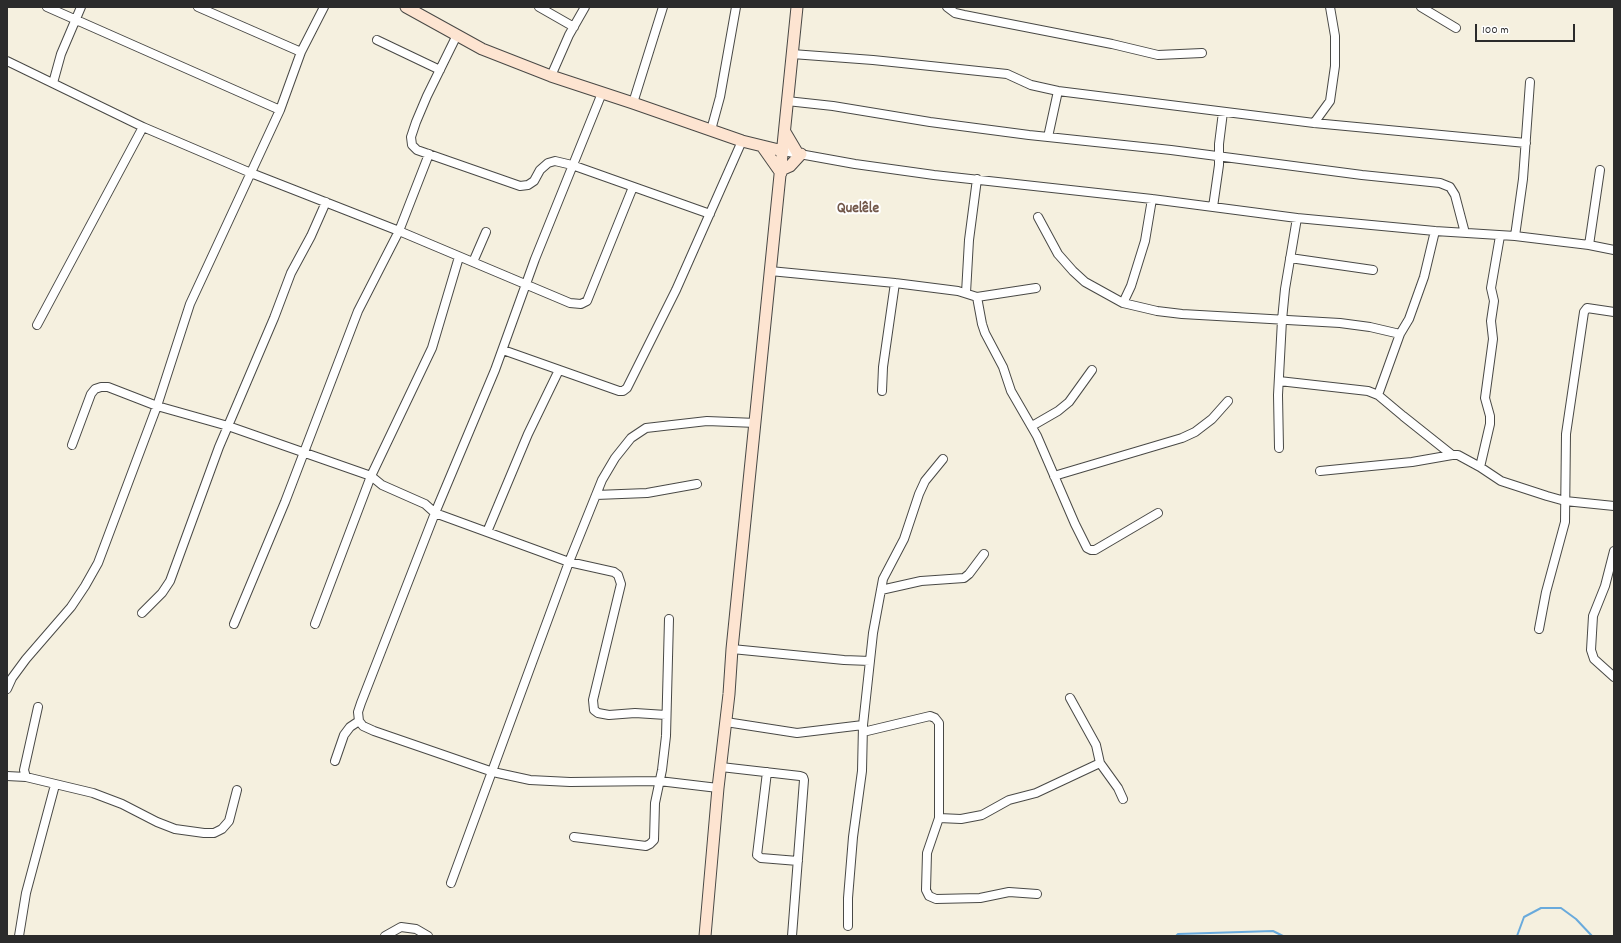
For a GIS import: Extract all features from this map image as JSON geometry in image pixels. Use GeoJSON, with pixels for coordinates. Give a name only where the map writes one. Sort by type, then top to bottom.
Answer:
{"type":"FeatureCollection","features":[{"type":"Feature","properties":{"kind":"main road"},"geometry":{"type":"LineString","coordinates":[[406,7],[482,49],[551,76],[633,102],[742,141],[783,151]]}},
{"type":"Feature","properties":{"kind":"main road"},"geometry":{"type":"LineString","coordinates":[[705,936],[718,788],[726,722],[732,649],[785,134],[787,101],[798,7]]}},
{"type":"Feature","properties":{"kind":"main road"},"geometry":{"type":"LineString","coordinates":[[764,147],[785,134]]}},
{"type":"Feature","properties":{"kind":"main road"},"geometry":{"type":"LineString","coordinates":[[781,171],[790,166],[800,154],[785,134]]}},
{"type":"Feature","properties":{"kind":"main road"},"geometry":{"type":"LineString","coordinates":[[764,147],[781,171]]}},
{"type":"Feature","properties":{"kind":"street"},"geometry":{"type":"LineString","coordinates":[[47,7],[280,110]]}},
{"type":"Feature","properties":{"kind":"street"},"geometry":{"type":"LineString","coordinates":[[53,83],[60,54],[81,7]]}},
{"type":"Feature","properties":{"kind":"street"},"geometry":{"type":"LineString","coordinates":[[198,7],[301,52]]}},
{"type":"Feature","properties":{"kind":"street"},"geometry":{"type":"LineString","coordinates":[[7,689],[12,678],[26,659],[70,607],[85,586],[98,563],[156,406],[190,304],[280,110],[301,52],[324,7]]}},
{"type":"Feature","properties":{"kind":"street"},"geometry":{"type":"LineString","coordinates":[[539,7],[574,27]]}},
{"type":"Feature","properties":{"kind":"street"},"geometry":{"type":"LineString","coordinates":[[551,76],[585,7]]}},
{"type":"Feature","properties":{"kind":"street"},"geometry":{"type":"LineString","coordinates":[[633,102],[663,7]]}},
{"type":"Feature","properties":{"kind":"street"},"geometry":{"type":"LineString","coordinates":[[711,130],[720,97],[736,7]]}},
{"type":"Feature","properties":{"kind":"street"},"geometry":{"type":"LineString","coordinates":[[947,7],[955,13],[1098,41],[1158,55],[1202,53]]}},
{"type":"Feature","properties":{"kind":"street"},"geometry":{"type":"LineString","coordinates":[[1314,123],[1330,101],[1335,66],[1335,36],[1330,7]]}},
{"type":"Feature","properties":{"kind":"street"},"geometry":{"type":"LineString","coordinates":[[1421,7],[1456,28]]}},
{"type":"Feature","properties":{"kind":"street"},"geometry":{"type":"LineString","coordinates":[[457,35],[427,96],[411,137],[412,145],[417,150],[520,186],[528,185],[534,181],[540,170],[548,163],[555,162],[572,165],[710,214]]}},
{"type":"Feature","properties":{"kind":"street"},"geometry":{"type":"LineString","coordinates":[[377,40],[440,70]]}},
{"type":"Feature","properties":{"kind":"street"},"geometry":{"type":"LineString","coordinates":[[792,54],[873,60],[1007,74],[1031,86],[1058,91],[1314,123],[1526,143]]}},
{"type":"Feature","properties":{"kind":"street"},"geometry":{"type":"LineString","coordinates":[[7,61],[143,127],[251,173],[399,231],[570,303],[581,304],[587,301],[633,186]]}},
{"type":"Feature","properties":{"kind":"street"},"geometry":{"type":"LineString","coordinates":[[1515,236],[1523,179],[1530,82]]}},
{"type":"Feature","properties":{"kind":"street"},"geometry":{"type":"LineString","coordinates":[[1048,137],[1058,91]]}},
{"type":"Feature","properties":{"kind":"street"},"geometry":{"type":"LineString","coordinates":[[602,93],[572,165],[535,259],[502,350],[435,513],[361,704],[358,712],[359,721],[363,726],[374,731],[493,772],[549,782],[659,781],[718,788]]}},
{"type":"Feature","properties":{"kind":"street"},"geometry":{"type":"LineString","coordinates":[[787,101],[833,106],[930,122],[1048,137],[1171,150],[1219,158],[1440,183],[1450,187],[1455,195],[1465,233]]}},
{"type":"Feature","properties":{"kind":"street"},"geometry":{"type":"LineString","coordinates":[[1213,207],[1219,158],[1222,112]]}},
{"type":"Feature","properties":{"kind":"street"},"geometry":{"type":"LineString","coordinates":[[37,325],[143,127]]}},
{"type":"Feature","properties":{"kind":"street"},"geometry":{"type":"LineString","coordinates":[[502,350],[618,391],[623,391],[627,388],[676,290],[742,141]]}},
{"type":"Feature","properties":{"kind":"street"},"geometry":{"type":"LineString","coordinates":[[783,151],[862,165],[934,175],[1152,199],[1297,218],[1435,231],[1515,236],[1589,244],[1614,250]]}},
{"type":"Feature","properties":{"kind":"street"},"geometry":{"type":"LineString","coordinates":[[234,624],[275,526],[358,311],[399,231],[429,154]]}},
{"type":"Feature","properties":{"kind":"street"},"geometry":{"type":"LineString","coordinates":[[1589,244],[1600,170]]}},
{"type":"Feature","properties":{"kind":"street"},"geometry":{"type":"LineString","coordinates":[[966,293],[969,240],[977,179]]}},
{"type":"Feature","properties":{"kind":"street"},"geometry":{"type":"LineString","coordinates":[[1123,303],[1131,286],[1145,241],[1152,199]]}},
{"type":"Feature","properties":{"kind":"street"},"geometry":{"type":"LineString","coordinates":[[142,613],[162,593],[170,581],[228,426],[268,332],[291,272],[311,236],[326,202]]}},
{"type":"Feature","properties":{"kind":"street"},"geometry":{"type":"LineString","coordinates":[[1038,217],[1058,254],[1073,271],[1086,282],[1123,303],[1166,312],[1340,323],[1370,327],[1400,334]]}},
{"type":"Feature","properties":{"kind":"street"},"geometry":{"type":"LineString","coordinates":[[1279,448],[1278,413],[1282,320],[1297,218]]}},
{"type":"Feature","properties":{"kind":"street"},"geometry":{"type":"LineString","coordinates":[[1378,395],[1400,334],[1408,319],[1424,277],[1435,231]]}},
{"type":"Feature","properties":{"kind":"street"},"geometry":{"type":"LineString","coordinates":[[473,262],[486,232]]}},
{"type":"Feature","properties":{"kind":"street"},"geometry":{"type":"LineString","coordinates":[[1480,467],[1490,424],[1490,416],[1485,398],[1493,339],[1491,320],[1494,301],[1491,288],[1500,236]]}},
{"type":"Feature","properties":{"kind":"street"},"geometry":{"type":"LineString","coordinates":[[315,624],[371,476],[432,348],[459,257]]}},
{"type":"Feature","properties":{"kind":"street"},"geometry":{"type":"LineString","coordinates":[[1290,258],[1373,270]]}},
{"type":"Feature","properties":{"kind":"street"},"geometry":{"type":"LineString","coordinates":[[770,271],[895,283],[966,293],[978,297],[1036,288]]}},
{"type":"Feature","properties":{"kind":"street"},"geometry":{"type":"LineString","coordinates":[[882,391],[883,367],[895,283]]}},
{"type":"Feature","properties":{"kind":"street"},"geometry":{"type":"LineString","coordinates":[[978,297],[982,324],[985,333],[1003,367],[1011,391],[1032,426],[1075,524],[1089,550],[1095,550],[1158,513]]}},
{"type":"Feature","properties":{"kind":"street"},"geometry":{"type":"LineString","coordinates":[[1539,629],[1546,592],[1563,534],[1566,514],[1566,434],[1584,312],[1587,308],[1614,312]]}},
{"type":"Feature","properties":{"kind":"street"},"geometry":{"type":"LineString","coordinates":[[487,532],[528,434],[560,370]]}},
{"type":"Feature","properties":{"kind":"street"},"geometry":{"type":"LineString","coordinates":[[1032,426],[1058,411],[1069,402],[1092,370]]}},
{"type":"Feature","properties":{"kind":"street"},"geometry":{"type":"LineString","coordinates":[[1279,381],[1368,390],[1378,395],[1452,455]]}},
{"type":"Feature","properties":{"kind":"street"},"geometry":{"type":"LineString","coordinates":[[72,445],[88,399],[95,389],[108,387],[156,406],[228,426],[371,476],[382,485],[425,504],[435,513],[569,562],[614,572],[618,575],[620,584],[616,607],[593,700],[594,710],[598,713],[609,715],[635,713],[666,715]]}},
{"type":"Feature","properties":{"kind":"street"},"geometry":{"type":"LineString","coordinates":[[1054,476],[1182,438],[1195,432],[1212,420],[1228,401]]}},
{"type":"Feature","properties":{"kind":"street"},"geometry":{"type":"LineString","coordinates":[[451,883],[569,562],[607,470],[621,448],[641,430],[654,427],[706,421],[756,422]]}},
{"type":"Feature","properties":{"kind":"street"},"geometry":{"type":"LineString","coordinates":[[1320,471],[1412,462],[1458,455],[1502,481],[1565,501],[1614,506]]}},
{"type":"Feature","properties":{"kind":"street"},"geometry":{"type":"LineString","coordinates":[[848,926],[848,898],[853,837],[862,771],[863,729],[870,661],[881,590],[886,570],[904,540],[919,494],[925,481],[943,459]]}},
{"type":"Feature","properties":{"kind":"street"},"geometry":{"type":"LineString","coordinates":[[596,495],[647,493],[697,484]]}},
{"type":"Feature","properties":{"kind":"street"},"geometry":{"type":"LineString","coordinates":[[1614,551],[1605,586],[1593,616],[1591,650],[1594,659],[1614,677]]}},
{"type":"Feature","properties":{"kind":"street"},"geometry":{"type":"LineString","coordinates":[[881,590],[921,581],[964,578],[970,574],[984,554]]}},
{"type":"Feature","properties":{"kind":"street"},"geometry":{"type":"LineString","coordinates":[[574,837],[646,846],[654,840],[655,803],[665,756],[669,619]]}},
{"type":"Feature","properties":{"kind":"street"},"geometry":{"type":"LineString","coordinates":[[732,649],[808,657],[870,661]]}},
{"type":"Feature","properties":{"kind":"street"},"geometry":{"type":"LineString","coordinates":[[1070,698],[1096,745],[1100,763],[1118,788],[1123,799]]}},
{"type":"Feature","properties":{"kind":"street"},"geometry":{"type":"LineString","coordinates":[[26,777],[24,770],[38,707]]}},
{"type":"Feature","properties":{"kind":"street"},"geometry":{"type":"LineString","coordinates":[[726,722],[797,733],[863,729],[930,716],[935,718],[939,723],[939,818],[927,853],[926,890],[929,896],[936,899],[980,898],[1009,892],[1037,894]]}},
{"type":"Feature","properties":{"kind":"street"},"geometry":{"type":"LineString","coordinates":[[335,761],[344,736],[350,727],[359,721]]}},
{"type":"Feature","properties":{"kind":"street"},"geometry":{"type":"LineString","coordinates":[[939,818],[966,818],[982,815],[1009,800],[1036,793],[1100,763]]}},
{"type":"Feature","properties":{"kind":"street"},"geometry":{"type":"LineString","coordinates":[[721,767],[803,777],[804,780],[792,936]]}},
{"type":"Feature","properties":{"kind":"street"},"geometry":{"type":"LineString","coordinates":[[766,772],[757,855],[761,858],[798,861]]}},
{"type":"Feature","properties":{"kind":"street"},"geometry":{"type":"LineString","coordinates":[[7,776],[26,777],[93,793],[122,804],[157,822],[175,829],[204,833],[214,833],[222,829],[228,821],[237,790]]}},
{"type":"Feature","properties":{"kind":"street"},"geometry":{"type":"LineString","coordinates":[[19,936],[26,893],[55,785]]}},
{"type":"Feature","properties":{"kind":"street"},"geometry":{"type":"LineString","coordinates":[[384,936],[401,927],[416,929],[428,936]]}},
{"type":"Feature","properties":{"kind":"waterway"},"geometry":{"type":"LineString","coordinates":[[1517,936],[1524,917],[1541,908],[1561,908],[1576,919],[1592,936]]}},
{"type":"Feature","properties":{"kind":"waterway"},"geometry":{"type":"LineString","coordinates":[[1176,936],[1178,934],[1273,931],[1283,936]]}},
{"type":"Feature","properties":{"kind":"district","name":"Quelêle"},"geometry":{"type":"Point","coordinates":[858,210]}}]}
